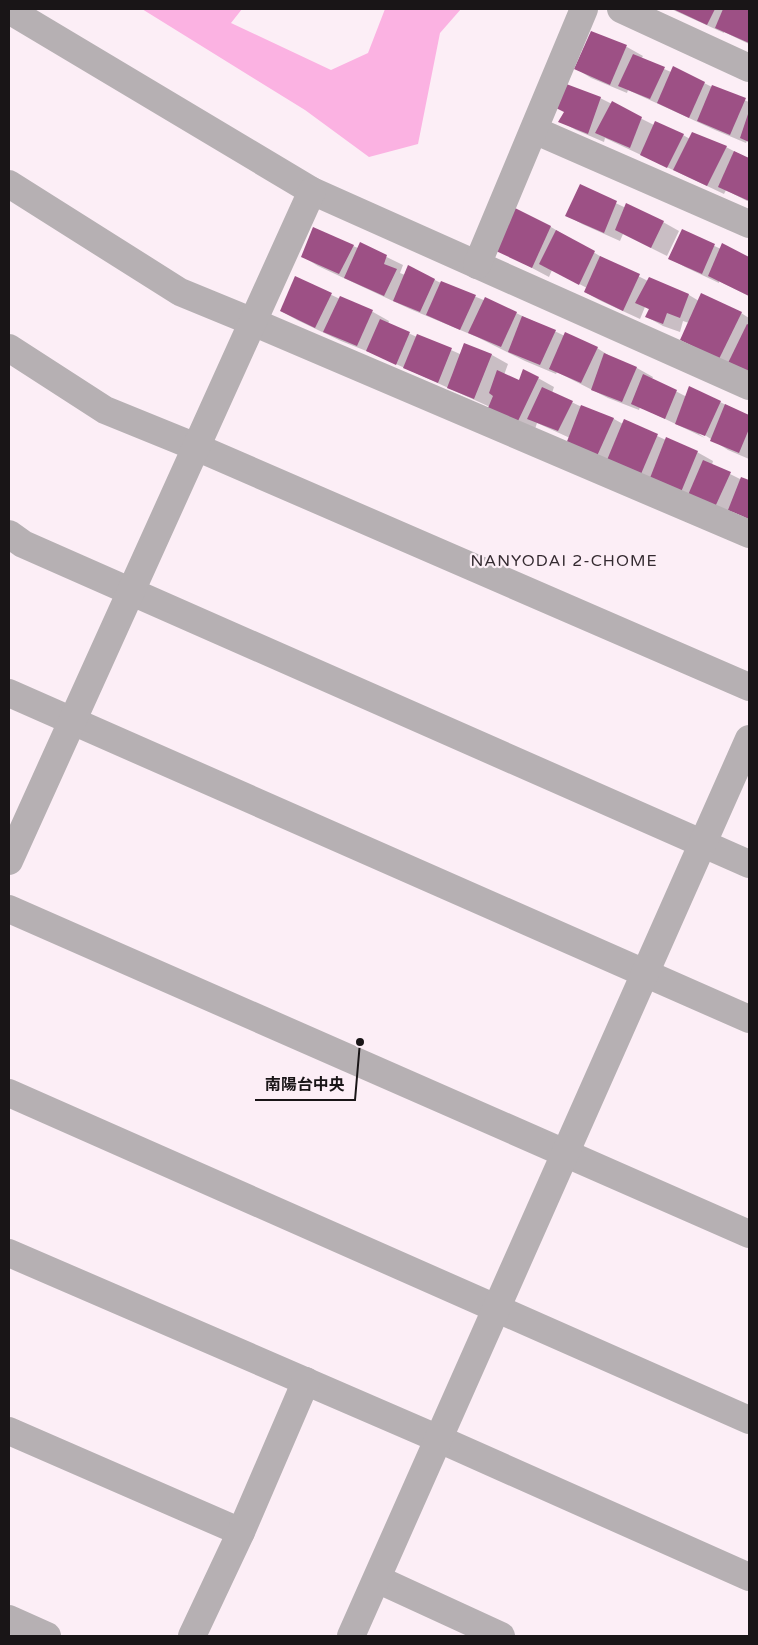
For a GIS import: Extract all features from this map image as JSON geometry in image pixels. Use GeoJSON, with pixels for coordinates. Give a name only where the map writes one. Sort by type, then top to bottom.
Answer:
{"type":"FeatureCollection","features":[{"type":"Feature","properties":{"kind":"street"},"geometry":{"type":"LineString","coordinates":[[477,264],[584,9]]}},
{"type":"Feature","properties":{"kind":"street"},"geometry":{"type":"LineString","coordinates":[[621,9],[749,68]]}},
{"type":"Feature","properties":{"kind":"street"},"geometry":{"type":"LineString","coordinates":[[9,10],[312,191],[749,386]]}},
{"type":"Feature","properties":{"kind":"street"},"geometry":{"type":"LineString","coordinates":[[534,130],[749,224]]}},
{"type":"Feature","properties":{"kind":"street"},"geometry":{"type":"LineString","coordinates":[[9,184],[180,292],[749,534]]}},
{"type":"Feature","properties":{"kind":"street"},"geometry":{"type":"LineString","coordinates":[[9,861],[312,191]]}},
{"type":"Feature","properties":{"kind":"street"},"geometry":{"type":"LineString","coordinates":[[9,348],[105,410],[196,447],[749,687]]}},
{"type":"Feature","properties":{"kind":"street"},"geometry":{"type":"LineString","coordinates":[[9,534],[23,544],[749,864]]}},
{"type":"Feature","properties":{"kind":"street"},"geometry":{"type":"LineString","coordinates":[[9,693],[749,1019]]}},
{"type":"Feature","properties":{"kind":"street"},"geometry":{"type":"LineString","coordinates":[[351,1636],[749,739]]}},
{"type":"Feature","properties":{"kind":"street"},"geometry":{"type":"LineString","coordinates":[[9,910],[749,1234]]}},
{"type":"Feature","properties":{"kind":"street"},"geometry":{"type":"LineString","coordinates":[[9,1093],[749,1420]]}},
{"type":"Feature","properties":{"kind":"street"},"geometry":{"type":"LineString","coordinates":[[9,1253],[439,1439],[749,1577]]}},
{"type":"Feature","properties":{"kind":"street"},"geometry":{"type":"LineString","coordinates":[[192,1636],[241,1532],[306,1381]]}},
{"type":"Feature","properties":{"kind":"street"},"geometry":{"type":"LineString","coordinates":[[9,1431],[241,1532]]}},
{"type":"Feature","properties":{"kind":"street"},"geometry":{"type":"LineString","coordinates":[[377,1579],[501,1636]]}},
{"type":"Feature","properties":{"kind":"street"},"geometry":{"type":"LineString","coordinates":[[9,1619],[47,1636]]}},
{"type":"Feature","properties":{"kind":"shaded area"},"geometry":{"type":"Polygon","coordinates":[[[142,9],[242,9],[231,23],[331,70],[368,53],[385,9],[461,9],[440,33],[418,144],[369,157],[305,110],[142,9]]]}},
{"type":"Feature","properties":{"kind":"building"},"geometry":{"type":"Polygon","coordinates":[[[675,9],[715,9],[707,25],[675,9]]]}},
{"type":"Feature","properties":{"kind":"building"},"geometry":{"type":"Polygon","coordinates":[[[723,9],[749,9],[749,43],[715,28],[723,9]]]}},
{"type":"Feature","properties":{"kind":"building"},"geometry":{"type":"Polygon","coordinates":[[[591,31],[627,45],[610,85],[574,69],[591,31]]]}},
{"type":"Feature","properties":{"kind":"building"},"geometry":{"type":"Polygon","coordinates":[[[633,54],[665,67],[650,99],[618,86],[633,54]]]}},
{"type":"Feature","properties":{"kind":"building"},"geometry":{"type":"Polygon","coordinates":[[[673,66],[705,82],[689,118],[657,103],[673,66]]]}},
{"type":"Feature","properties":{"kind":"building"},"geometry":{"type":"Polygon","coordinates":[[[561,82],[601,97],[588,134],[558,122],[564,112],[552,106],[561,82]]]}},
{"type":"Feature","properties":{"kind":"building"},"geometry":{"type":"Polygon","coordinates":[[[712,85],[746,98],[730,135],[697,121],[712,85]]]}},
{"type":"Feature","properties":{"kind":"building"},"geometry":{"type":"Polygon","coordinates":[[[612,101],[642,117],[630,148],[595,133],[612,101]]]}},
{"type":"Feature","properties":{"kind":"building"},"geometry":{"type":"Polygon","coordinates":[[[749,111],[749,142],[740,138],[749,111]]]}},
{"type":"Feature","properties":{"kind":"building"},"geometry":{"type":"Polygon","coordinates":[[[655,121],[684,134],[667,168],[640,155],[655,121]]]}},
{"type":"Feature","properties":{"kind":"building"},"geometry":{"type":"Polygon","coordinates":[[[692,132],[727,146],[707,186],[673,170],[692,132]]]}},
{"type":"Feature","properties":{"kind":"building"},"geometry":{"type":"Polygon","coordinates":[[[734,151],[749,158],[749,201],[718,187],[734,151]]]}},
{"type":"Feature","properties":{"kind":"building"},"geometry":{"type":"Polygon","coordinates":[[[580,184],[617,201],[604,233],[565,216],[580,184]]]}},
{"type":"Feature","properties":{"kind":"building"},"geometry":{"type":"Polygon","coordinates":[[[626,203],[664,221],[651,248],[615,230],[626,203]]]}},
{"type":"Feature","properties":{"kind":"building"},"geometry":{"type":"Polygon","coordinates":[[[513,207],[551,226],[532,268],[494,250],[513,207]]]}},
{"type":"Feature","properties":{"kind":"building"},"geometry":{"type":"Polygon","coordinates":[[[313,227],[354,245],[339,274],[301,257],[313,227]]]}},
{"type":"Feature","properties":{"kind":"building"},"geometry":{"type":"Polygon","coordinates":[[[682,229],[715,244],[702,274],[668,259],[682,229]]]}},
{"type":"Feature","properties":{"kind":"building"},"geometry":{"type":"Polygon","coordinates":[[[556,230],[595,251],[579,285],[539,264],[556,230]]]}},
{"type":"Feature","properties":{"kind":"building"},"geometry":{"type":"Polygon","coordinates":[[[360,242],[387,255],[384,264],[397,269],[384,296],[344,278],[360,242]]]}},
{"type":"Feature","properties":{"kind":"building"},"geometry":{"type":"Polygon","coordinates":[[[722,243],[749,257],[749,296],[708,276],[722,243]]]}},
{"type":"Feature","properties":{"kind":"building"},"geometry":{"type":"Polygon","coordinates":[[[600,256],[640,274],[623,311],[584,292],[600,256]]]}},
{"type":"Feature","properties":{"kind":"building"},"geometry":{"type":"Polygon","coordinates":[[[408,265],[435,279],[420,312],[393,301],[408,265]]]}},
{"type":"Feature","properties":{"kind":"building"},"geometry":{"type":"Polygon","coordinates":[[[295,276],[332,293],[315,328],[280,311],[295,276]]]}},
{"type":"Feature","properties":{"kind":"building"},"geometry":{"type":"Polygon","coordinates":[[[649,277],[689,294],[680,318],[667,313],[663,324],[645,317],[649,309],[635,303],[649,277]]]}},
{"type":"Feature","properties":{"kind":"building"},"geometry":{"type":"Polygon","coordinates":[[[441,281],[476,295],[460,330],[426,315],[441,281]]]}},
{"type":"Feature","properties":{"kind":"building"},"geometry":{"type":"Polygon","coordinates":[[[701,293],[742,312],[719,359],[680,340],[701,293]]]}},
{"type":"Feature","properties":{"kind":"building"},"geometry":{"type":"Polygon","coordinates":[[[340,296],[373,310],[357,346],[323,332],[340,296]]]}},
{"type":"Feature","properties":{"kind":"building"},"geometry":{"type":"Polygon","coordinates":[[[485,297],[517,312],[501,347],[468,333],[485,297]]]}},
{"type":"Feature","properties":{"kind":"building"},"geometry":{"type":"Polygon","coordinates":[[[522,316],[556,330],[540,365],[508,352],[522,316]]]}},
{"type":"Feature","properties":{"kind":"building"},"geometry":{"type":"Polygon","coordinates":[[[380,319],[410,332],[396,365],[366,351],[380,319]]]}},
{"type":"Feature","properties":{"kind":"building"},"geometry":{"type":"Polygon","coordinates":[[[747,324],[749,325],[749,373],[728,363],[747,324]]]}},
{"type":"Feature","properties":{"kind":"building"},"geometry":{"type":"Polygon","coordinates":[[[565,332],[598,347],[581,383],[549,369],[565,332]]]}},
{"type":"Feature","properties":{"kind":"building"},"geometry":{"type":"Polygon","coordinates":[[[417,334],[452,348],[438,383],[403,368],[417,334]]]}},
{"type":"Feature","properties":{"kind":"building"},"geometry":{"type":"Polygon","coordinates":[[[464,343],[492,354],[474,399],[447,388],[464,343]]]}},
{"type":"Feature","properties":{"kind":"building"},"geometry":{"type":"Polygon","coordinates":[[[604,353],[637,367],[622,402],[591,390],[604,353]]]}},
{"type":"Feature","properties":{"kind":"building"},"geometry":{"type":"Polygon","coordinates":[[[523,369],[539,377],[518,421],[488,408],[493,396],[489,393],[497,370],[519,380],[523,369]]]}},
{"type":"Feature","properties":{"kind":"building"},"geometry":{"type":"Polygon","coordinates":[[[643,374],[677,390],[665,419],[631,404],[643,374]]]}},
{"type":"Feature","properties":{"kind":"building"},"geometry":{"type":"Polygon","coordinates":[[[689,386],[721,401],[705,436],[675,424],[689,386]]]}},
{"type":"Feature","properties":{"kind":"building"},"geometry":{"type":"Polygon","coordinates":[[[542,387],[573,401],[558,431],[527,419],[542,387]]]}},
{"type":"Feature","properties":{"kind":"building"},"geometry":{"type":"Polygon","coordinates":[[[725,404],[749,415],[749,429],[739,453],[710,441],[725,404]]]}},
{"type":"Feature","properties":{"kind":"building"},"geometry":{"type":"Polygon","coordinates":[[[581,405],[614,418],[597,456],[566,444],[581,405]]]}},
{"type":"Feature","properties":{"kind":"building"},"geometry":{"type":"Polygon","coordinates":[[[624,419],[658,434],[641,474],[607,460],[624,419]]]}},
{"type":"Feature","properties":{"kind":"building"},"geometry":{"type":"Polygon","coordinates":[[[666,437],[698,451],[681,492],[650,478],[666,437]]]}},
{"type":"Feature","properties":{"kind":"building"},"geometry":{"type":"Polygon","coordinates":[[[703,460],[731,472],[715,507],[688,495],[703,460]]]}},
{"type":"Feature","properties":{"kind":"building"},"geometry":{"type":"Polygon","coordinates":[[[741,477],[749,480],[749,519],[728,510],[741,477]]]}},
{"type":"Feature","properties":{"kind":"place","name":"南陽台中央"},"geometry":{"type":"Point","coordinates":[360,1042]}},
{"type":"Feature","properties":{"kind":"district","name":"NANYODAI 2-CHOME"},"geometry":{"type":"Point","coordinates":[564,561]}}]}
